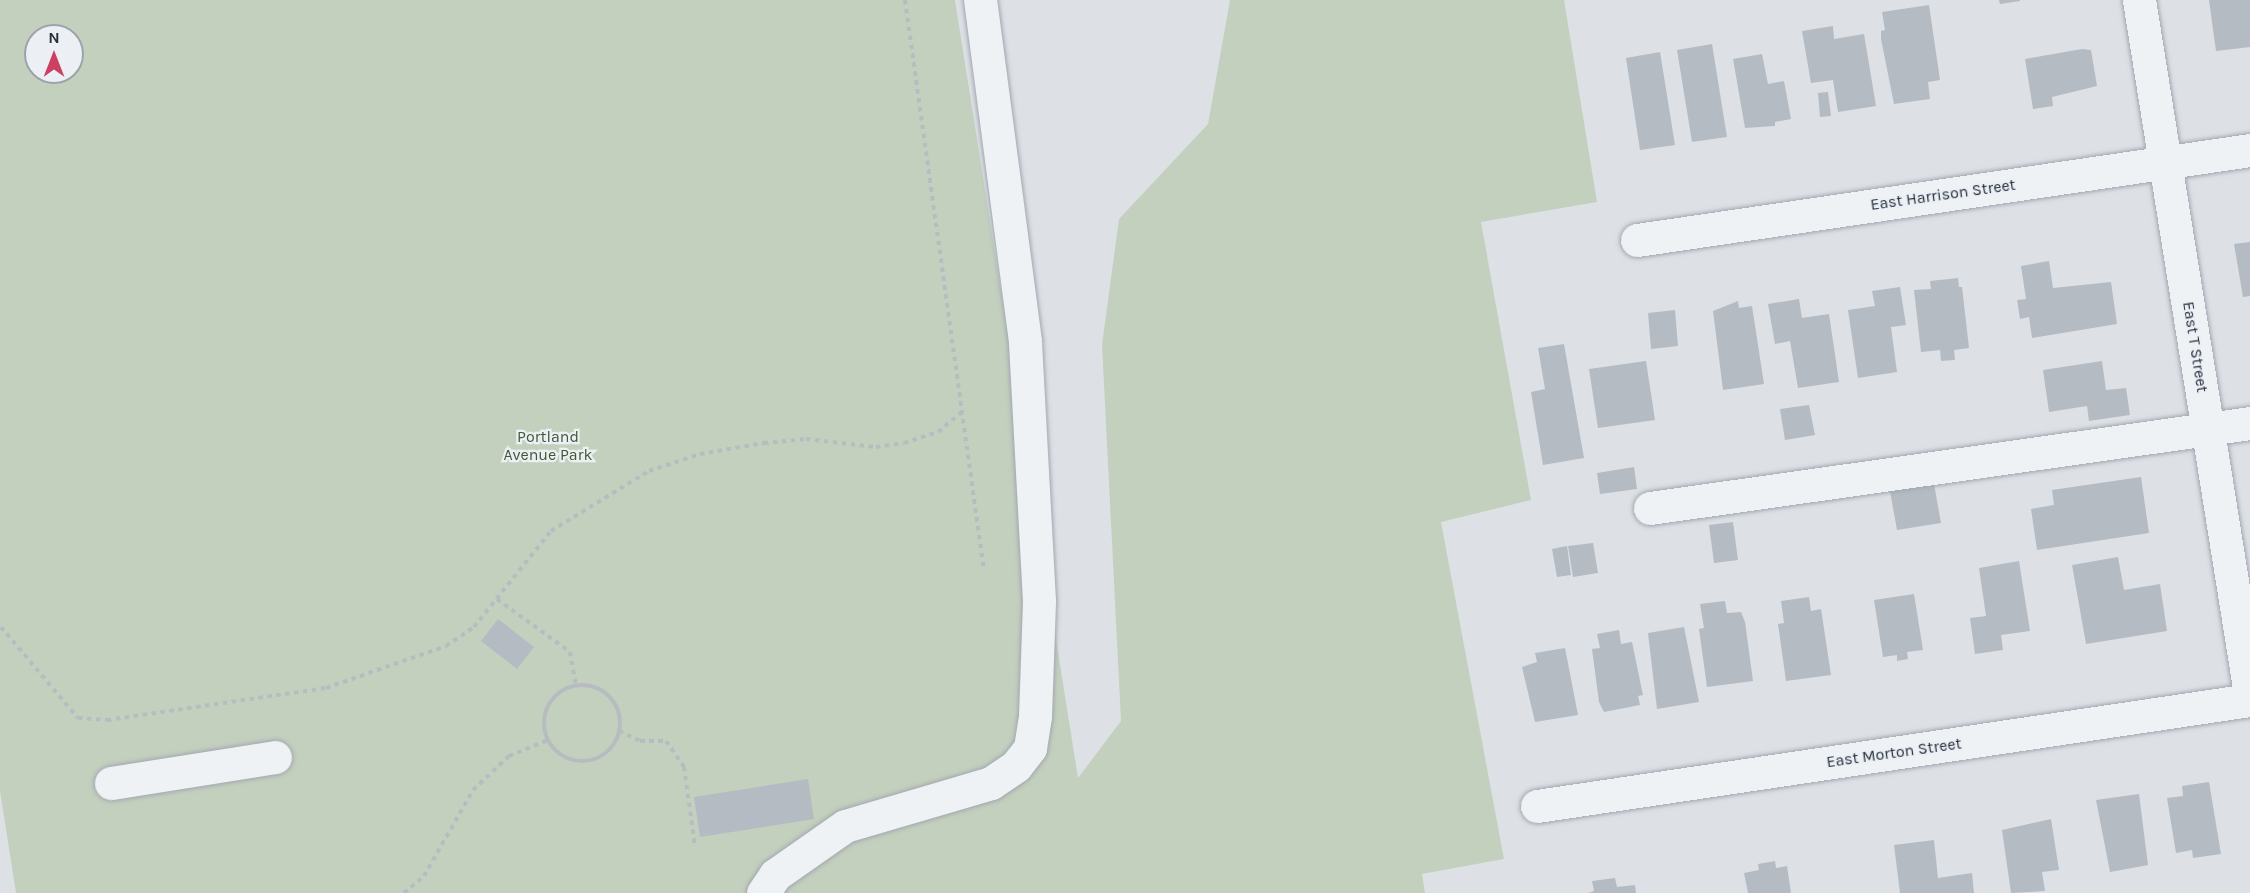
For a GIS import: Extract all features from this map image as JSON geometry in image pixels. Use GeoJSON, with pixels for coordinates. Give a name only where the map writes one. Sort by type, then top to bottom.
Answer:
{"type":"FeatureCollection","features":[{"type":"Feature","properties":{"kind":"street"},"geometry":{"type":"LineString","coordinates":[[763,893],[775,875],[845,826],[991,783],[1016,766],[1030,748],[1035,716],[1039,601],[1025,342],[980,0]]}},
{"type":"Feature","properties":{"kind":"street","name":"East T Street"},"geometry":{"type":"LineString","coordinates":[[2139,0],[2250,694]]}},
{"type":"Feature","properties":{"kind":"street","name":"East Harrison Street"},"geometry":{"type":"LineString","coordinates":[[1637,240],[2250,150]]}},
{"type":"Feature","properties":{"kind":"street"},"geometry":{"type":"LineString","coordinates":[[1650,508],[2250,423]]}},
{"type":"Feature","properties":{"kind":"street","name":"East Morton Street"},"geometry":{"type":"LineString","coordinates":[[1538,806],[2250,700]]}},
{"type":"Feature","properties":{"kind":"street"},"geometry":{"type":"LineString","coordinates":[[111,783],[275,757]]}},
{"type":"Feature","properties":{"kind":"path"},"geometry":{"type":"LineString","coordinates":[[905,0],[984,570]]}},
{"type":"Feature","properties":{"kind":"path"},"geometry":{"type":"LineString","coordinates":[[1,627],[78,718],[107,720],[326,688],[446,646],[474,627],[551,531],[649,471],[700,454],[764,442],[806,439],[876,447],[904,443],[938,432],[962,412]]}},
{"type":"Feature","properties":{"kind":"path"},"geometry":{"type":"LineString","coordinates":[[497,598],[570,652],[576,686]]}},
{"type":"Feature","properties":{"kind":"path"},"geometry":{"type":"LineString","coordinates":[[576,686],[597,687],[616,705],[619,731],[605,753],[587,760],[567,758],[548,740],[544,728],[549,702],[559,692],[576,686]]}},
{"type":"Feature","properties":{"kind":"path"},"geometry":{"type":"LineString","coordinates":[[619,731],[640,741],[666,741],[684,767],[695,846]]}},
{"type":"Feature","properties":{"kind":"path"},"geometry":{"type":"LineString","coordinates":[[404,893],[424,876],[473,790],[509,756],[548,740]]}},
{"type":"Feature","properties":{"kind":"green space","name":"Portland Avenue Park"},"geometry":{"type":"Polygon","coordinates":[[[0,0],[955,0],[1078,778],[1121,721],[1102,345],[1119,219],[1208,124],[1230,0],[1564,0],[1597,202],[1481,222],[1531,500],[1441,522],[1504,859],[1422,874],[1425,893],[16,893],[0,791],[0,0]]]}},
{"type":"Feature","properties":{"kind":"building"},"geometry":{"type":"Polygon","coordinates":[[[1999,0],[2020,0],[2020,1],[2000,4],[1999,0]]]}},
{"type":"Feature","properties":{"kind":"building"},"geometry":{"type":"Polygon","coordinates":[[[2209,0],[2250,0],[2250,47],[2216,51],[2209,0]]]}},
{"type":"Feature","properties":{"kind":"building"},"geometry":{"type":"Polygon","coordinates":[[[1929,5],[1940,80],[1928,82],[1930,99],[1894,104],[1881,39],[1881,31],[1885,30],[1882,12],[1929,5]]]}},
{"type":"Feature","properties":{"kind":"building"},"geometry":{"type":"Polygon","coordinates":[[[1833,26],[1834,39],[1864,34],[1876,106],[1838,112],[1833,80],[1811,83],[1802,31],[1833,26]]]}},
{"type":"Feature","properties":{"kind":"building"},"geometry":{"type":"Polygon","coordinates":[[[1712,44],[1727,137],[1692,142],[1677,50],[1712,44]]]}},
{"type":"Feature","properties":{"kind":"building"},"geometry":{"type":"Polygon","coordinates":[[[2082,49],[2091,50],[2097,86],[2052,97],[2053,106],[2033,109],[2025,59],[2082,49]]]}},
{"type":"Feature","properties":{"kind":"building"},"geometry":{"type":"Polygon","coordinates":[[[1660,52],[1675,145],[1640,150],[1626,58],[1660,52]]]}},
{"type":"Feature","properties":{"kind":"building"},"geometry":{"type":"Polygon","coordinates":[[[1762,54],[1768,84],[1784,81],[1791,119],[1775,122],[1775,126],[1745,128],[1733,59],[1762,54]]]}},
{"type":"Feature","properties":{"kind":"building"},"geometry":{"type":"Polygon","coordinates":[[[1828,92],[1831,116],[1820,117],[1818,93],[1828,92]]]}},
{"type":"Feature","properties":{"kind":"building"},"geometry":{"type":"Polygon","coordinates":[[[2250,242],[2250,296],[2243,297],[2234,244],[2250,242]]]}},
{"type":"Feature","properties":{"kind":"building"},"geometry":{"type":"Polygon","coordinates":[[[2049,261],[2053,288],[2111,282],[2117,324],[2032,338],[2029,317],[2020,319],[2017,300],[2026,299],[2021,266],[2049,261]]]}},
{"type":"Feature","properties":{"kind":"building"},"geometry":{"type":"Polygon","coordinates":[[[1958,278],[1959,287],[1962,287],[1969,348],[1954,350],[1955,360],[1941,361],[1940,350],[1921,352],[1914,290],[1931,289],[1930,281],[1958,278]]]}},
{"type":"Feature","properties":{"kind":"building"},"geometry":{"type":"Polygon","coordinates":[[[1900,287],[1906,325],[1891,327],[1897,372],[1858,378],[1848,310],[1875,306],[1872,291],[1900,287]]]}},
{"type":"Feature","properties":{"kind":"building"},"geometry":{"type":"Polygon","coordinates":[[[1799,299],[1802,318],[1829,314],[1839,382],[1798,388],[1790,341],[1775,344],[1768,304],[1799,299]]]}},
{"type":"Feature","properties":{"kind":"building"},"geometry":{"type":"Polygon","coordinates":[[[1738,301],[1739,308],[1752,306],[1764,384],[1723,390],[1713,311],[1738,301]]]}},
{"type":"Feature","properties":{"kind":"building"},"geometry":{"type":"Polygon","coordinates":[[[1675,310],[1678,346],[1651,349],[1648,313],[1675,310]]]}},
{"type":"Feature","properties":{"kind":"building"},"geometry":{"type":"Polygon","coordinates":[[[1564,344],[1584,458],[1543,465],[1531,392],[1545,389],[1538,348],[1564,344]]]}},
{"type":"Feature","properties":{"kind":"building"},"geometry":{"type":"Polygon","coordinates":[[[1646,361],[1655,420],[1598,428],[1589,369],[1646,361]]]}},
{"type":"Feature","properties":{"kind":"building"},"geometry":{"type":"Polygon","coordinates":[[[2102,361],[2106,390],[2126,388],[2130,415],[2089,421],[2087,406],[2049,412],[2043,370],[2102,361]]]}},
{"type":"Feature","properties":{"kind":"building"},"geometry":{"type":"Polygon","coordinates":[[[1809,405],[1815,435],[1785,440],[1780,409],[1809,405]]]}},
{"type":"Feature","properties":{"kind":"building"},"geometry":{"type":"Polygon","coordinates":[[[1634,467],[1637,489],[1600,494],[1597,473],[1634,467]]]}},
{"type":"Feature","properties":{"kind":"building"},"geometry":{"type":"Polygon","coordinates":[[[2141,477],[2149,533],[2037,550],[2031,509],[2054,505],[2052,490],[2141,477]]]}},
{"type":"Feature","properties":{"kind":"building"},"geometry":{"type":"Polygon","coordinates":[[[1934,484],[1941,523],[1897,530],[1890,491],[1934,484]]]}},
{"type":"Feature","properties":{"kind":"building"},"geometry":{"type":"Polygon","coordinates":[[[1733,522],[1738,560],[1714,563],[1709,525],[1733,522]]]}},
{"type":"Feature","properties":{"kind":"building"},"geometry":{"type":"Polygon","coordinates":[[[1593,543],[1598,573],[1573,577],[1568,546],[1593,543]]]}},
{"type":"Feature","properties":{"kind":"building"},"geometry":{"type":"Polygon","coordinates":[[[1567,546],[1571,575],[1557,577],[1552,549],[1567,546]]]}},
{"type":"Feature","properties":{"kind":"building"},"geometry":{"type":"Polygon","coordinates":[[[2118,557],[2124,590],[2160,584],[2167,631],[2086,644],[2072,565],[2118,557]]]}},
{"type":"Feature","properties":{"kind":"building"},"geometry":{"type":"Polygon","coordinates":[[[2019,561],[2030,631],[2001,635],[2003,650],[1975,654],[1970,618],[1986,616],[1979,568],[2019,561]]]}},
{"type":"Feature","properties":{"kind":"building"},"geometry":{"type":"Polygon","coordinates":[[[1914,594],[1923,650],[1907,652],[1908,659],[1897,661],[1897,655],[1883,657],[1874,600],[1914,594]]]}},
{"type":"Feature","properties":{"kind":"building"},"geometry":{"type":"Polygon","coordinates":[[[1809,597],[1811,611],[1821,609],[1831,675],[1786,681],[1778,624],[1784,623],[1781,601],[1809,597]]]}},
{"type":"Feature","properties":{"kind":"building"},"geometry":{"type":"Polygon","coordinates":[[[1725,601],[1727,613],[1741,612],[1745,622],[1753,681],[1707,687],[1699,629],[1704,628],[1700,604],[1725,601]]]}},
{"type":"Feature","properties":{"kind":"building"},"geometry":{"type":"Polygon","coordinates":[[[498,619],[534,647],[517,669],[481,641],[498,619]]]}},
{"type":"Feature","properties":{"kind":"building"},"geometry":{"type":"Polygon","coordinates":[[[1684,627],[1699,702],[1657,709],[1648,633],[1684,627]]]}},
{"type":"Feature","properties":{"kind":"building"},"geometry":{"type":"Polygon","coordinates":[[[1619,630],[1621,644],[1632,642],[1643,695],[1638,696],[1640,705],[1604,712],[1599,702],[1592,649],[1600,648],[1597,634],[1619,630]]]}},
{"type":"Feature","properties":{"kind":"building"},"geometry":{"type":"Polygon","coordinates":[[[1565,648],[1578,715],[1535,722],[1522,667],[1537,662],[1535,653],[1565,648]]]}},
{"type":"Feature","properties":{"kind":"building"},"geometry":{"type":"Polygon","coordinates":[[[808,779],[814,819],[700,837],[694,797],[808,779]]]}},
{"type":"Feature","properties":{"kind":"building"},"geometry":{"type":"Polygon","coordinates":[[[2209,782],[2221,854],[2193,858],[2192,850],[2176,853],[2167,798],[2183,796],[2182,786],[2209,782]]]}},
{"type":"Feature","properties":{"kind":"building"},"geometry":{"type":"Polygon","coordinates":[[[2139,794],[2148,865],[2110,872],[2096,800],[2139,794]]]}},
{"type":"Feature","properties":{"kind":"building"},"geometry":{"type":"Polygon","coordinates":[[[2051,819],[2059,870],[2042,872],[2045,891],[2011,893],[2002,830],[2051,819]]]}},
{"type":"Feature","properties":{"kind":"building"},"geometry":{"type":"Polygon","coordinates":[[[1934,840],[1938,878],[1972,873],[1974,893],[1900,893],[1894,845],[1934,840]]]}},
{"type":"Feature","properties":{"kind":"building"},"geometry":{"type":"Polygon","coordinates":[[[1775,861],[1776,868],[1787,866],[1791,893],[1748,893],[1744,873],[1759,870],[1758,864],[1775,861]]]}},
{"type":"Feature","properties":{"kind":"building"},"geometry":{"type":"Polygon","coordinates":[[[1615,878],[1617,887],[1635,885],[1636,893],[1588,893],[1594,891],[1592,881],[1615,878]]]}}]}
